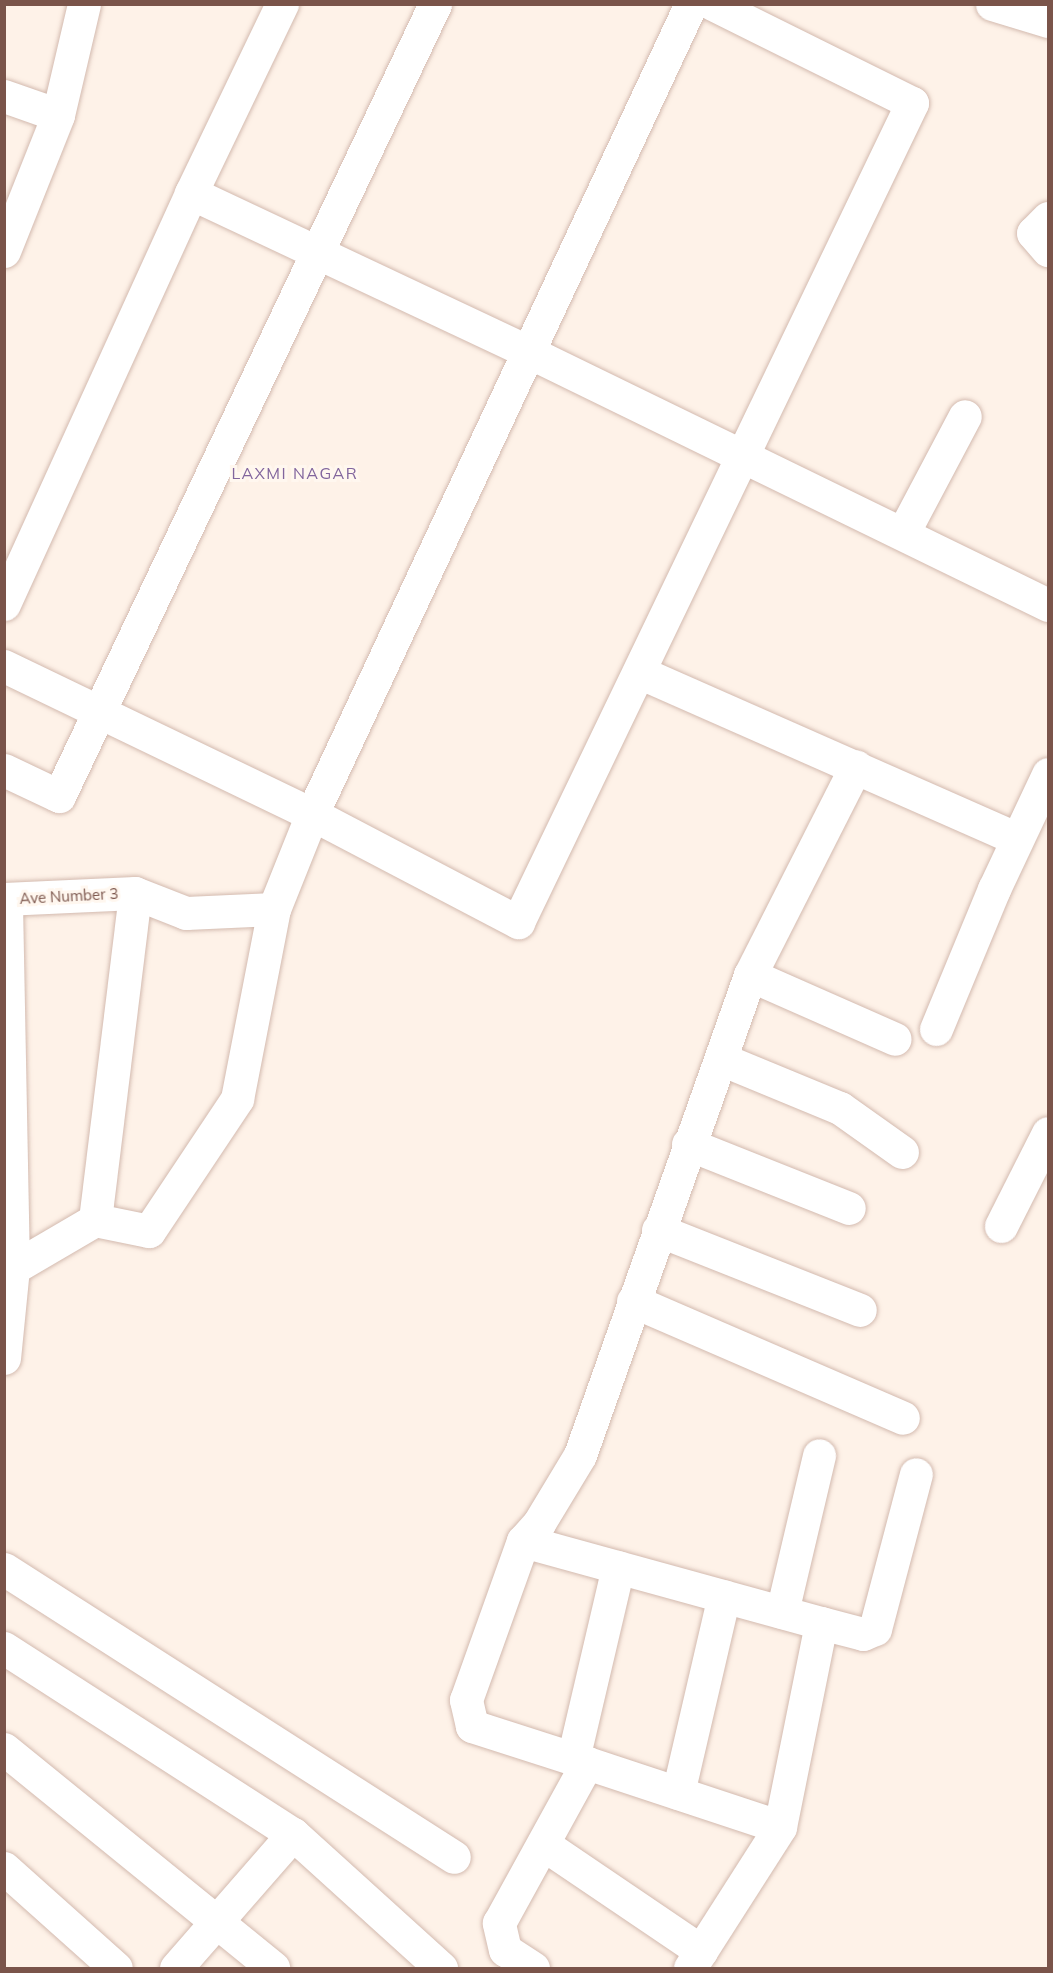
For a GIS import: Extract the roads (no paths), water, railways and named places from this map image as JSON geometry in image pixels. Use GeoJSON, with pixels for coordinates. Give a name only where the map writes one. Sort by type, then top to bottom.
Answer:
{"type":"FeatureCollection","features":[{"type":"Feature","properties":{"kind":"street"},"geometry":{"type":"LineString","coordinates":[[4,250],[58,115],[84,4]]}},
{"type":"Feature","properties":{"kind":"street"},"geometry":{"type":"LineString","coordinates":[[4,603],[191,193],[282,4]]}},
{"type":"Feature","properties":{"kind":"street"},"geometry":{"type":"LineString","coordinates":[[4,770],[59,796],[435,4]]}},
{"type":"Feature","properties":{"kind":"street"},"geometry":{"type":"LineString","coordinates":[[9,1268],[95,1220],[149,1231],[237,1099],[274,909],[312,814],[531,353],[691,4]]}},
{"type":"Feature","properties":{"kind":"street"},"geometry":{"type":"LineString","coordinates":[[4,666],[312,814],[518,922],[912,103],[714,4]]}},
{"type":"Feature","properties":{"kind":"street"},"geometry":{"type":"LineString","coordinates":[[992,4],[1040,14]]}},
{"type":"Feature","properties":{"kind":"street"},"geometry":{"type":"LineString","coordinates":[[4,96],[58,115]]}},
{"type":"Feature","properties":{"kind":"street"},"geometry":{"type":"LineString","coordinates":[[191,193],[742,454],[1048,604]]}},
{"type":"Feature","properties":{"kind":"street"},"geometry":{"type":"LineString","coordinates":[[1048,218],[1033,234],[1048,250]]}},
{"type":"Feature","properties":{"kind":"street"},"geometry":{"type":"LineString","coordinates":[[903,533],[965,416]]}},
{"type":"Feature","properties":{"kind":"street"},"geometry":{"type":"LineString","coordinates":[[639,672],[1017,839]]}},
{"type":"Feature","properties":{"kind":"street"},"geometry":{"type":"LineString","coordinates":[[780,1827],[472,1726],[466,1700],[523,1541],[539,1522],[580,1455],[688,1144],[750,975],[856,766]]}},
{"type":"Feature","properties":{"kind":"street"},"geometry":{"type":"LineString","coordinates":[[936,1029],[1017,839],[1048,774]]}},
{"type":"Feature","properties":{"kind":"street"},"geometry":{"type":"LineString","coordinates":[[95,1220],[135,893]]}},
{"type":"Feature","properties":{"kind":"street","name":"Ave Number 3"},"geometry":{"type":"LineString","coordinates":[[5,899],[135,893],[186,913],[274,909]]}},
{"type":"Feature","properties":{"kind":"street"},"geometry":{"type":"LineString","coordinates":[[4,1358],[9,1268],[5,899]]}},
{"type":"Feature","properties":{"kind":"street"},"geometry":{"type":"LineString","coordinates":[[750,975],[895,1039]]}},
{"type":"Feature","properties":{"kind":"street"},"geometry":{"type":"LineString","coordinates":[[721,1059],[840,1108],[902,1152]]}},
{"type":"Feature","properties":{"kind":"street"},"geometry":{"type":"LineString","coordinates":[[1001,1226],[1048,1133]]}},
{"type":"Feature","properties":{"kind":"street"},"geometry":{"type":"LineString","coordinates":[[688,1144],[849,1208]]}},
{"type":"Feature","properties":{"kind":"street"},"geometry":{"type":"LineString","coordinates":[[658,1230],[860,1310]]}},
{"type":"Feature","properties":{"kind":"street"},"geometry":{"type":"LineString","coordinates":[[633,1300],[903,1418]]}},
{"type":"Feature","properties":{"kind":"street"},"geometry":{"type":"LineString","coordinates":[[782,1612],[819,1455]]}},
{"type":"Feature","properties":{"kind":"street"},"geometry":{"type":"LineString","coordinates":[[523,1541],[862,1634],[875,1629],[916,1474]]}},
{"type":"Feature","properties":{"kind":"street"},"geometry":{"type":"LineString","coordinates":[[533,1968],[505,1950],[499,1923],[543,1844],[580,1761],[618,1567]]}},
{"type":"Feature","properties":{"kind":"street"},"geometry":{"type":"LineString","coordinates":[[4,1569],[454,1857]]}},
{"type":"Feature","properties":{"kind":"street"},"geometry":{"type":"LineString","coordinates":[[678,1793],[724,1596]]}},
{"type":"Feature","properties":{"kind":"street"},"geometry":{"type":"LineString","coordinates":[[543,1844],[696,1960],[780,1827],[821,1623]]}},
{"type":"Feature","properties":{"kind":"street"},"geometry":{"type":"LineString","coordinates":[[4,1648],[293,1834],[441,1968]]}},
{"type":"Feature","properties":{"kind":"street"},"geometry":{"type":"LineString","coordinates":[[4,1749],[273,1968]]}},
{"type":"Feature","properties":{"kind":"street"},"geometry":{"type":"LineString","coordinates":[[176,1968],[293,1834]]}},
{"type":"Feature","properties":{"kind":"street"},"geometry":{"type":"LineString","coordinates":[[4,1868],[116,1968]]}},
{"type":"Feature","properties":{"kind":"district","name":"LAXMI NAGAR"},"geometry":{"type":"Point","coordinates":[295,473]}}]}
